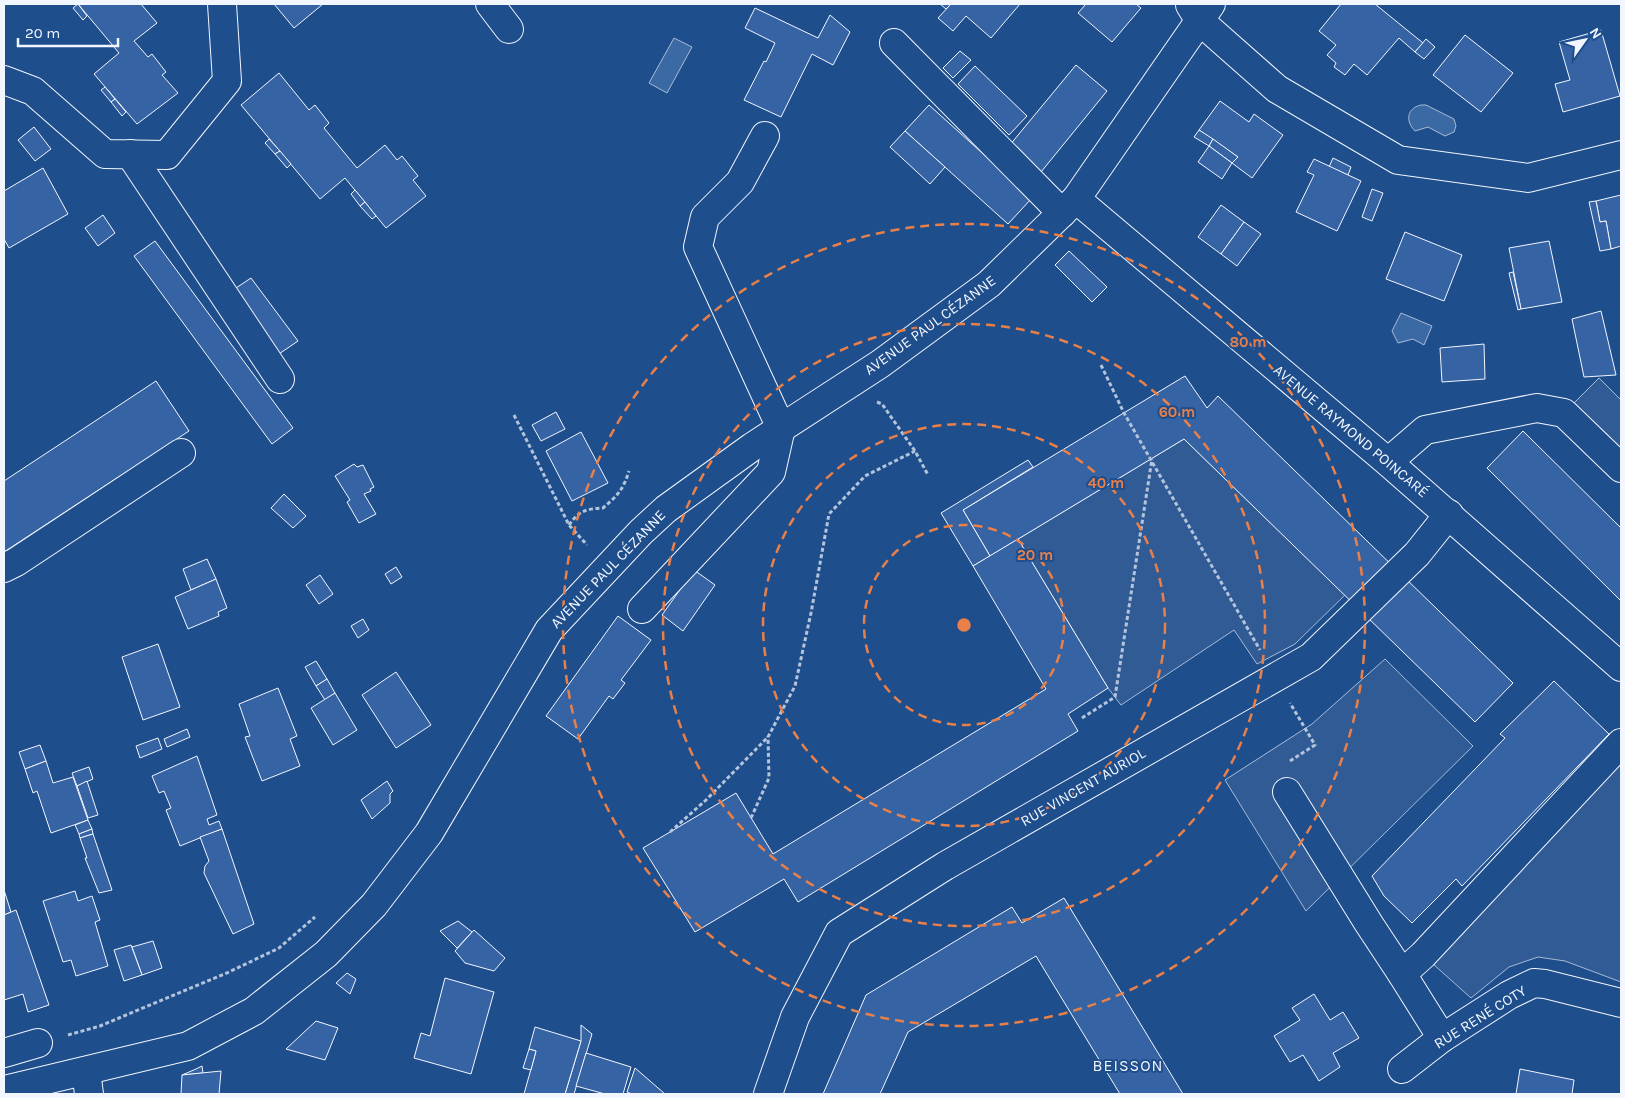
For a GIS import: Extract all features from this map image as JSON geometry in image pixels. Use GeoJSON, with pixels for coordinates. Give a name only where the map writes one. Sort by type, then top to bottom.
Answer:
{"type":"FeatureCollection","features":[{"type":"Feature","properties":{"kind":"street"},"geometry":{"type":"LineString","coordinates":[[4,80],[33,91],[105,154],[167,155],[227,81],[222,4]]}},
{"type":"Feature","properties":{"kind":"street"},"geometry":{"type":"LineString","coordinates":[[490,4],[509,29]]}},
{"type":"Feature","properties":{"kind":"street"},"geometry":{"type":"LineString","coordinates":[[1200,10],[1277,89],[1398,160],[1528,178],[1621,155]]}},
{"type":"Feature","properties":{"kind":"street","name":"AVENUE PAUL CÉZANNE"},"geometry":{"type":"LineString","coordinates":[[4,1090],[87,1082],[188,1046],[254,1011],[326,954],[374,905],[429,833],[549,630],[666,509],[781,428],[880,364],[989,284],[1069,206],[1200,10]]}},
{"type":"Feature","properties":{"kind":"street","name":"AVENUE RAYMOND POINCARÉ"},"geometry":{"type":"LineString","coordinates":[[894,43],[1069,206],[1388,462],[1621,667]]}},
{"type":"Feature","properties":{"kind":"street"},"geometry":{"type":"LineString","coordinates":[[642,609],[771,472],[781,428],[698,247],[706,217],[740,182],[765,136]]}},
{"type":"Feature","properties":{"kind":"street"},"geometry":{"type":"LineString","coordinates":[[130,154],[280,379]]}},
{"type":"Feature","properties":{"kind":"street"},"geometry":{"type":"LineString","coordinates":[[1388,462],[1425,430],[1537,408],[1564,413],[1621,468]]}},
{"type":"Feature","properties":{"kind":"street"},"geometry":{"type":"LineString","coordinates":[[4,568],[16,562],[181,453]]}},
{"type":"Feature","properties":{"kind":"street","name":"RUE VINCENT AURIOL"},"geometry":{"type":"LineString","coordinates":[[768,1094],[795,1017],[839,933],[945,866],[1311,657],[1417,554],[1449,514]]}},
{"type":"Feature","properties":{"kind":"street"},"geometry":{"type":"LineString","coordinates":[[1402,974],[1621,743]]}},
{"type":"Feature","properties":{"kind":"street"},"geometry":{"type":"LineString","coordinates":[[1287,792],[1368,924],[1442,1038]]}},
{"type":"Feature","properties":{"kind":"street","name":"RUE RENÉ COTY"},"geometry":{"type":"LineString","coordinates":[[1402,1069],[1442,1038],[1509,995],[1534,983],[1621,1003]]}},
{"type":"Feature","properties":{"kind":"street"},"geometry":{"type":"LineString","coordinates":[[4,1053],[38,1043]]}},
{"type":"Feature","properties":{"kind":"path"},"geometry":{"type":"LineString","coordinates":[[1102,365],[1124,413],[1152,458],[1261,651]]}},
{"type":"Feature","properties":{"kind":"path"},"geometry":{"type":"LineString","coordinates":[[514,415],[569,525],[592,551],[611,564]]}},
{"type":"Feature","properties":{"kind":"path"},"geometry":{"type":"LineString","coordinates":[[899,428],[928,476]]}},
{"type":"Feature","properties":{"kind":"path"},"geometry":{"type":"LineString","coordinates":[[670,832],[706,800],[768,737],[795,686],[812,613],[828,514],[865,476],[915,452]]}},
{"type":"Feature","properties":{"kind":"path"},"geometry":{"type":"LineString","coordinates":[[1082,718],[1115,697],[1152,458]]}},
{"type":"Feature","properties":{"kind":"path"},"geometry":{"type":"LineString","coordinates":[[569,525],[577,514],[590,508],[603,508],[624,486],[629,471]]}},
{"type":"Feature","properties":{"kind":"path"},"geometry":{"type":"LineString","coordinates":[[1275,677],[1315,745]]}},
{"type":"Feature","properties":{"kind":"path"},"geometry":{"type":"LineString","coordinates":[[751,818],[769,778],[768,737]]}},
{"type":"Feature","properties":{"kind":"path"},"geometry":{"type":"LineString","coordinates":[[38,1043],[100,1026],[229,972],[279,948],[317,916]]}},
{"type":"Feature","properties":{"kind":"shaded area"},"geometry":{"type":"Polygon","coordinates":[[[674,38],[692,47],[667,93],[649,83],[674,38]]]}},
{"type":"Feature","properties":{"kind":"shaded area"},"geometry":{"type":"Polygon","coordinates":[[[1426,105],[1454,119],[1456,126],[1454,132],[1445,136],[1428,127],[1415,131],[1410,123],[1409,115],[1413,109],[1426,105]]]}},
{"type":"Feature","properties":{"kind":"shaded area"},"geometry":{"type":"Polygon","coordinates":[[[1401,313],[1432,326],[1424,345],[1413,339],[1398,343],[1392,331],[1401,313]]]}},
{"type":"Feature","properties":{"kind":"shaded area"},"geometry":{"type":"Polygon","coordinates":[[[1599,378],[1621,400],[1621,468],[1564,413],[1599,378]]]}},
{"type":"Feature","properties":{"kind":"shaded area"},"geometry":{"type":"Polygon","coordinates":[[[1184,439],[1345,595],[1295,644],[1257,664],[1234,630],[1121,705],[1108,688],[1018,539],[1184,439]]]}},
{"type":"Feature","properties":{"kind":"shaded area"},"geometry":{"type":"Polygon","coordinates":[[[1385,659],[1473,746],[1306,911],[1225,780],[1312,724],[1385,659]]]}},
{"type":"Feature","properties":{"kind":"shaded area"},"geometry":{"type":"Polygon","coordinates":[[[1621,743],[1621,982],[1565,961],[1538,957],[1509,967],[1471,998],[1423,955],[1621,743]]]}},
{"type":"Feature","properties":{"kind":"building"},"geometry":{"type":"Polygon","coordinates":[[[78,4],[141,4],[157,23],[134,41],[148,57],[152,54],[166,72],[162,75],[178,93],[137,124],[94,74],[119,53],[78,4]]]}},
{"type":"Feature","properties":{"kind":"building"},"geometry":{"type":"Polygon","coordinates":[[[78,4],[87,16],[83,20],[73,8],[78,4]]]}},
{"type":"Feature","properties":{"kind":"building"},"geometry":{"type":"Polygon","coordinates":[[[274,4],[323,4],[294,28],[274,4]]]}},
{"type":"Feature","properties":{"kind":"building"},"geometry":{"type":"Polygon","coordinates":[[[940,4],[951,4],[946,9],[940,4]]]}},
{"type":"Feature","properties":{"kind":"building"},"geometry":{"type":"Polygon","coordinates":[[[951,4],[1020,4],[991,38],[966,16],[953,31],[938,18],[951,4]]]}},
{"type":"Feature","properties":{"kind":"building"},"geometry":{"type":"Polygon","coordinates":[[[1086,4],[1136,4],[1141,8],[1112,42],[1078,13],[1086,4]]]}},
{"type":"Feature","properties":{"kind":"building"},"geometry":{"type":"Polygon","coordinates":[[[1341,4],[1375,4],[1423,43],[1415,52],[1399,38],[1367,75],[1354,64],[1345,75],[1334,67],[1336,63],[1327,55],[1336,45],[1319,31],[1341,4]]]}},
{"type":"Feature","properties":{"kind":"building"},"geometry":{"type":"Polygon","coordinates":[[[755,8],[818,38],[830,15],[850,32],[833,65],[812,54],[781,117],[744,100],[775,43],[745,28],[755,8]]]}},
{"type":"Feature","properties":{"kind":"building"},"geometry":{"type":"Polygon","coordinates":[[[1601,30],[1620,96],[1563,112],[1555,84],[1570,80],[1559,42],[1601,30]]]}},
{"type":"Feature","properties":{"kind":"building"},"geometry":{"type":"Polygon","coordinates":[[[1465,35],[1513,73],[1481,112],[1433,75],[1465,35]]]}},
{"type":"Feature","properties":{"kind":"building"},"geometry":{"type":"Polygon","coordinates":[[[1426,39],[1435,47],[1424,59],[1415,52],[1426,39]]]}},
{"type":"Feature","properties":{"kind":"building"},"geometry":{"type":"Polygon","coordinates":[[[960,51],[971,60],[953,78],[943,68],[960,51]]]}},
{"type":"Feature","properties":{"kind":"building"},"geometry":{"type":"Polygon","coordinates":[[[1076,65],[1107,91],[1041,172],[1009,146],[1076,65]]]}},
{"type":"Feature","properties":{"kind":"building"},"geometry":{"type":"Polygon","coordinates":[[[975,66],[1027,116],[1009,135],[958,84],[975,66]]]}},
{"type":"Feature","properties":{"kind":"building"},"geometry":{"type":"Polygon","coordinates":[[[279,73],[309,110],[315,105],[329,123],[324,128],[357,168],[385,145],[397,160],[402,156],[418,176],[413,180],[426,196],[386,228],[345,178],[320,199],[241,105],[279,73]]]}},
{"type":"Feature","properties":{"kind":"building"},"geometry":{"type":"Polygon","coordinates":[[[105,87],[115,99],[111,102],[101,90],[105,87]]]}},
{"type":"Feature","properties":{"kind":"building"},"geometry":{"type":"Polygon","coordinates":[[[115,99],[126,112],[122,116],[111,102],[115,99]]]}},
{"type":"Feature","properties":{"kind":"building"},"geometry":{"type":"Polygon","coordinates":[[[1220,101],[1249,122],[1254,114],[1283,135],[1252,178],[1232,163],[1238,157],[1199,130],[1220,101]]]}},
{"type":"Feature","properties":{"kind":"building"},"geometry":{"type":"Polygon","coordinates":[[[929,105],[1032,198],[1008,224],[905,131],[929,105]]]}},
{"type":"Feature","properties":{"kind":"building"},"geometry":{"type":"Polygon","coordinates":[[[34,127],[51,149],[35,161],[18,140],[34,127]]]}},
{"type":"Feature","properties":{"kind":"building"},"geometry":{"type":"Polygon","coordinates":[[[1199,130],[1213,139],[1209,146],[1194,137],[1199,130]]]}},
{"type":"Feature","properties":{"kind":"building"},"geometry":{"type":"Polygon","coordinates":[[[905,131],[945,167],[930,184],[890,147],[905,131]]]}},
{"type":"Feature","properties":{"kind":"building"},"geometry":{"type":"Polygon","coordinates":[[[269,139],[280,151],[275,154],[265,143],[269,139]]]}},
{"type":"Feature","properties":{"kind":"building"},"geometry":{"type":"Polygon","coordinates":[[[1213,139],[1238,157],[1232,163],[1209,146],[1213,139]]]}},
{"type":"Feature","properties":{"kind":"building"},"geometry":{"type":"Polygon","coordinates":[[[1209,146],[1232,163],[1222,179],[1198,162],[1209,146]]]}},
{"type":"Feature","properties":{"kind":"building"},"geometry":{"type":"Polygon","coordinates":[[[280,151],[291,164],[287,168],[275,154],[280,151]]]}},
{"type":"Feature","properties":{"kind":"building"},"geometry":{"type":"Polygon","coordinates":[[[1333,158],[1351,167],[1348,175],[1329,167],[1333,158]]]}},
{"type":"Feature","properties":{"kind":"building"},"geometry":{"type":"Polygon","coordinates":[[[1314,159],[1361,181],[1337,231],[1296,212],[1314,175],[1307,172],[1314,159]]]}},
{"type":"Feature","properties":{"kind":"building"},"geometry":{"type":"Polygon","coordinates":[[[43,168],[68,214],[9,248],[4,239],[4,191],[43,168]]]}},
{"type":"Feature","properties":{"kind":"building"},"geometry":{"type":"Polygon","coordinates":[[[1372,189],[1383,193],[1372,221],[1362,217],[1372,189]]]}},
{"type":"Feature","properties":{"kind":"building"},"geometry":{"type":"Polygon","coordinates":[[[355,190],[365,202],[360,206],[351,194],[355,190]]]}},
{"type":"Feature","properties":{"kind":"building"},"geometry":{"type":"Polygon","coordinates":[[[1621,195],[1621,246],[1611,249],[1606,221],[1600,222],[1596,201],[1621,195]]]}},
{"type":"Feature","properties":{"kind":"building"},"geometry":{"type":"Polygon","coordinates":[[[1596,201],[1600,222],[1606,221],[1611,249],[1600,251],[1589,202],[1596,201]]]}},
{"type":"Feature","properties":{"kind":"building"},"geometry":{"type":"Polygon","coordinates":[[[365,202],[376,216],[372,219],[360,206],[365,202]]]}},
{"type":"Feature","properties":{"kind":"building"},"geometry":{"type":"Polygon","coordinates":[[[1221,205],[1244,222],[1221,254],[1198,237],[1221,205]]]}},
{"type":"Feature","properties":{"kind":"building"},"geometry":{"type":"Polygon","coordinates":[[[103,215],[115,233],[98,246],[85,228],[103,215]]]}},
{"type":"Feature","properties":{"kind":"building"},"geometry":{"type":"Polygon","coordinates":[[[1244,222],[1261,234],[1237,266],[1221,254],[1244,222]]]}},
{"type":"Feature","properties":{"kind":"building"},"geometry":{"type":"Polygon","coordinates":[[[1405,232],[1462,255],[1444,301],[1386,279],[1405,232]]]}},
{"type":"Feature","properties":{"kind":"building"},"geometry":{"type":"Polygon","coordinates":[[[155,241],[293,428],[272,444],[134,256],[155,241]]]}},
{"type":"Feature","properties":{"kind":"building"},"geometry":{"type":"Polygon","coordinates":[[[1549,241],[1562,302],[1521,309],[1509,248],[1549,241]]]}},
{"type":"Feature","properties":{"kind":"building"},"geometry":{"type":"Polygon","coordinates":[[[1069,251],[1107,287],[1092,302],[1055,265],[1069,251]]]}},
{"type":"Feature","properties":{"kind":"building"},"geometry":{"type":"Polygon","coordinates":[[[1513,272],[1521,309],[1518,310],[1509,273],[1513,272]]]}},
{"type":"Feature","properties":{"kind":"building"},"geometry":{"type":"Polygon","coordinates":[[[251,278],[298,341],[276,356],[230,292],[251,278]]]}},
{"type":"Feature","properties":{"kind":"building"},"geometry":{"type":"Polygon","coordinates":[[[1601,311],[1616,375],[1584,377],[1572,319],[1601,311]]]}},
{"type":"Feature","properties":{"kind":"building"},"geometry":{"type":"Polygon","coordinates":[[[1484,344],[1485,379],[1442,382],[1440,348],[1484,344]]]}},
{"type":"Feature","properties":{"kind":"building"},"geometry":{"type":"Polygon","coordinates":[[[1185,376],[1207,408],[1218,396],[1513,683],[1475,722],[1184,439],[990,556],[963,510],[1185,376]]]}},
{"type":"Feature","properties":{"kind":"building"},"geometry":{"type":"Polygon","coordinates":[[[156,381],[189,431],[4,552],[4,481],[156,381]]]}},
{"type":"Feature","properties":{"kind":"building"},"geometry":{"type":"Polygon","coordinates":[[[556,412],[565,429],[541,441],[532,425],[556,412]]]}},
{"type":"Feature","properties":{"kind":"building"},"geometry":{"type":"Polygon","coordinates":[[[1523,431],[1621,528],[1621,601],[1487,468],[1523,431]]]}},
{"type":"Feature","properties":{"kind":"building"},"geometry":{"type":"Polygon","coordinates":[[[581,432],[608,483],[572,501],[546,451],[581,432]]]}},
{"type":"Feature","properties":{"kind":"building"},"geometry":{"type":"Polygon","coordinates":[[[1028,460],[1033,467],[963,510],[990,556],[973,566],[941,513],[1028,460]]]}},
{"type":"Feature","properties":{"kind":"building"},"geometry":{"type":"Polygon","coordinates":[[[354,464],[357,467],[363,465],[374,487],[370,489],[371,491],[364,494],[376,514],[359,523],[347,502],[350,500],[335,476],[354,464]]]}},
{"type":"Feature","properties":{"kind":"building"},"geometry":{"type":"Polygon","coordinates":[[[284,494],[306,516],[293,528],[271,508],[284,494]]]}},
{"type":"Feature","properties":{"kind":"building"},"geometry":{"type":"Polygon","coordinates":[[[1018,539],[1108,688],[1068,714],[1078,731],[798,902],[784,879],[695,932],[643,848],[736,793],[773,854],[1046,689],[973,566],[1018,539]]]}},
{"type":"Feature","properties":{"kind":"building"},"geometry":{"type":"Polygon","coordinates":[[[207,559],[216,579],[191,590],[183,569],[207,559]]]}},
{"type":"Feature","properties":{"kind":"building"},"geometry":{"type":"Polygon","coordinates":[[[396,567],[402,577],[391,584],[385,574],[396,567]]]}},
{"type":"Feature","properties":{"kind":"building"},"geometry":{"type":"Polygon","coordinates":[[[694,570],[715,585],[683,631],[662,615],[694,570]]]}},
{"type":"Feature","properties":{"kind":"building"},"geometry":{"type":"Polygon","coordinates":[[[320,575],[333,594],[319,604],[306,585],[320,575]]]}},
{"type":"Feature","properties":{"kind":"building"},"geometry":{"type":"Polygon","coordinates":[[[216,579],[227,608],[218,612],[219,616],[188,629],[175,597],[216,579]]]}},
{"type":"Feature","properties":{"kind":"building"},"geometry":{"type":"Polygon","coordinates":[[[618,616],[651,640],[621,680],[625,683],[613,699],[609,696],[578,739],[546,716],[618,616]]]}},
{"type":"Feature","properties":{"kind":"building"},"geometry":{"type":"Polygon","coordinates":[[[363,619],[369,630],[358,638],[351,626],[363,619]]]}},
{"type":"Feature","properties":{"kind":"building"},"geometry":{"type":"Polygon","coordinates":[[[158,644],[180,707],[143,720],[122,657],[158,644]]]}},
{"type":"Feature","properties":{"kind":"building"},"geometry":{"type":"Polygon","coordinates":[[[316,661],[327,679],[316,686],[305,667],[316,661]]]}},
{"type":"Feature","properties":{"kind":"building"},"geometry":{"type":"Polygon","coordinates":[[[396,672],[431,725],[396,748],[362,695],[396,672]]]}},
{"type":"Feature","properties":{"kind":"building"},"geometry":{"type":"Polygon","coordinates":[[[327,679],[335,693],[325,700],[316,686],[327,679]]]}},
{"type":"Feature","properties":{"kind":"building"},"geometry":{"type":"Polygon","coordinates":[[[1554,681],[1609,734],[1462,886],[1456,879],[1412,923],[1384,896],[1372,876],[1505,738],[1500,734],[1554,681]]]}},
{"type":"Feature","properties":{"kind":"building"},"geometry":{"type":"Polygon","coordinates":[[[278,688],[297,736],[290,739],[300,766],[262,781],[245,737],[250,736],[239,704],[278,688]]]}},
{"type":"Feature","properties":{"kind":"building"},"geometry":{"type":"Polygon","coordinates":[[[335,693],[357,730],[333,745],[311,708],[335,693]]]}},
{"type":"Feature","properties":{"kind":"building"},"geometry":{"type":"Polygon","coordinates":[[[187,729],[190,737],[167,747],[164,739],[187,729]]]}},
{"type":"Feature","properties":{"kind":"building"},"geometry":{"type":"Polygon","coordinates":[[[158,738],[162,749],[140,758],[136,746],[158,738]]]}},
{"type":"Feature","properties":{"kind":"building"},"geometry":{"type":"Polygon","coordinates":[[[40,745],[46,761],[25,769],[19,752],[40,745]]]}},
{"type":"Feature","properties":{"kind":"building"},"geometry":{"type":"Polygon","coordinates":[[[197,756],[217,815],[207,819],[209,825],[219,821],[222,829],[180,846],[166,810],[171,808],[164,791],[159,793],[152,776],[197,756]]]}},
{"type":"Feature","properties":{"kind":"building"},"geometry":{"type":"Polygon","coordinates":[[[46,761],[53,783],[73,777],[88,820],[51,833],[37,791],[33,793],[25,769],[46,761]]]}},
{"type":"Feature","properties":{"kind":"building"},"geometry":{"type":"Polygon","coordinates":[[[89,767],[93,779],[77,786],[72,773],[89,767]]]}},
{"type":"Feature","properties":{"kind":"building"},"geometry":{"type":"Polygon","coordinates":[[[87,781],[98,815],[88,818],[77,786],[87,781]]]}},
{"type":"Feature","properties":{"kind":"building"},"geometry":{"type":"Polygon","coordinates":[[[387,781],[393,791],[390,794],[390,803],[372,819],[361,800],[387,781]]]}},
{"type":"Feature","properties":{"kind":"building"},"geometry":{"type":"Polygon","coordinates":[[[88,820],[92,829],[79,834],[75,825],[88,820]]]}},
{"type":"Feature","properties":{"kind":"building"},"geometry":{"type":"Polygon","coordinates":[[[92,829],[93,834],[80,838],[79,834],[92,829]]]}},
{"type":"Feature","properties":{"kind":"building"},"geometry":{"type":"Polygon","coordinates":[[[222,829],[254,924],[233,934],[204,873],[205,866],[209,861],[200,837],[222,829]]]}},
{"type":"Feature","properties":{"kind":"building"},"geometry":{"type":"Polygon","coordinates":[[[93,834],[112,890],[99,893],[85,858],[87,858],[80,838],[93,834]]]}},
{"type":"Feature","properties":{"kind":"building"},"geometry":{"type":"Polygon","coordinates":[[[4,890],[11,912],[4,915],[4,890]]]}},
{"type":"Feature","properties":{"kind":"building"},"geometry":{"type":"Polygon","coordinates":[[[75,891],[78,901],[92,896],[100,920],[95,922],[108,966],[76,976],[71,960],[63,962],[43,901],[75,891]]]}},
{"type":"Feature","properties":{"kind":"building"},"geometry":{"type":"Polygon","coordinates":[[[1064,898],[1183,1094],[1120,1094],[1036,956],[908,1032],[880,1094],[823,1094],[866,995],[1012,907],[1022,923],[1064,898]]]}},
{"type":"Feature","properties":{"kind":"building"},"geometry":{"type":"Polygon","coordinates":[[[16,910],[49,1005],[28,1012],[23,994],[4,1000],[4,915],[16,910]]]}},
{"type":"Feature","properties":{"kind":"building"},"geometry":{"type":"Polygon","coordinates":[[[458,921],[472,932],[457,948],[440,931],[458,921]]]}},
{"type":"Feature","properties":{"kind":"building"},"geometry":{"type":"Polygon","coordinates":[[[474,930],[505,958],[494,971],[465,963],[455,951],[474,930]]]}},
{"type":"Feature","properties":{"kind":"building"},"geometry":{"type":"Polygon","coordinates":[[[153,941],[162,968],[142,975],[132,947],[153,941]]]}},
{"type":"Feature","properties":{"kind":"building"},"geometry":{"type":"Polygon","coordinates":[[[131,945],[142,975],[124,981],[114,950],[131,945]]]}},
{"type":"Feature","properties":{"kind":"building"},"geometry":{"type":"Polygon","coordinates":[[[347,973],[356,979],[350,994],[336,983],[347,973]]]}},
{"type":"Feature","properties":{"kind":"building"},"geometry":{"type":"Polygon","coordinates":[[[445,978],[494,992],[471,1074],[414,1058],[421,1033],[430,1036],[445,978]]]}},
{"type":"Feature","properties":{"kind":"building"},"geometry":{"type":"Polygon","coordinates":[[[1314,994],[1330,1020],[1343,1012],[1359,1038],[1333,1053],[1340,1067],[1319,1081],[1303,1055],[1290,1062],[1274,1036],[1300,1020],[1292,1008],[1314,994]]]}},
{"type":"Feature","properties":{"kind":"building"},"geometry":{"type":"Polygon","coordinates":[[[316,1021],[338,1028],[325,1060],[286,1049],[316,1021]]]}},
{"type":"Feature","properties":{"kind":"building"},"geometry":{"type":"Polygon","coordinates":[[[581,1025],[592,1034],[574,1094],[565,1094],[581,1041],[581,1025]]]}},
{"type":"Feature","properties":{"kind":"building"},"geometry":{"type":"Polygon","coordinates":[[[535,1027],[581,1041],[565,1094],[524,1094],[536,1051],[529,1049],[535,1027]]]}},
{"type":"Feature","properties":{"kind":"building"},"geometry":{"type":"Polygon","coordinates":[[[529,1049],[536,1051],[531,1070],[523,1068],[529,1049]]]}},
{"type":"Feature","properties":{"kind":"building"},"geometry":{"type":"Polygon","coordinates":[[[586,1053],[631,1067],[623,1094],[605,1094],[576,1086],[586,1053]]]}},
{"type":"Feature","properties":{"kind":"building"},"geometry":{"type":"Polygon","coordinates":[[[202,1066],[203,1073],[182,1075],[196,1069],[202,1066]]]}},
{"type":"Feature","properties":{"kind":"building"},"geometry":{"type":"Polygon","coordinates":[[[635,1068],[665,1094],[632,1094],[627,1092],[635,1068]]]}},
{"type":"Feature","properties":{"kind":"building"},"geometry":{"type":"Polygon","coordinates":[[[1520,1069],[1574,1080],[1572,1094],[1516,1094],[1520,1069]]]}},
{"type":"Feature","properties":{"kind":"building"},"geometry":{"type":"Polygon","coordinates":[[[221,1071],[219,1094],[181,1094],[182,1075],[221,1071]]]}},
{"type":"Feature","properties":{"kind":"district","name":"BEISSON"},"geometry":{"type":"Point","coordinates":[1128,1065]}}]}
